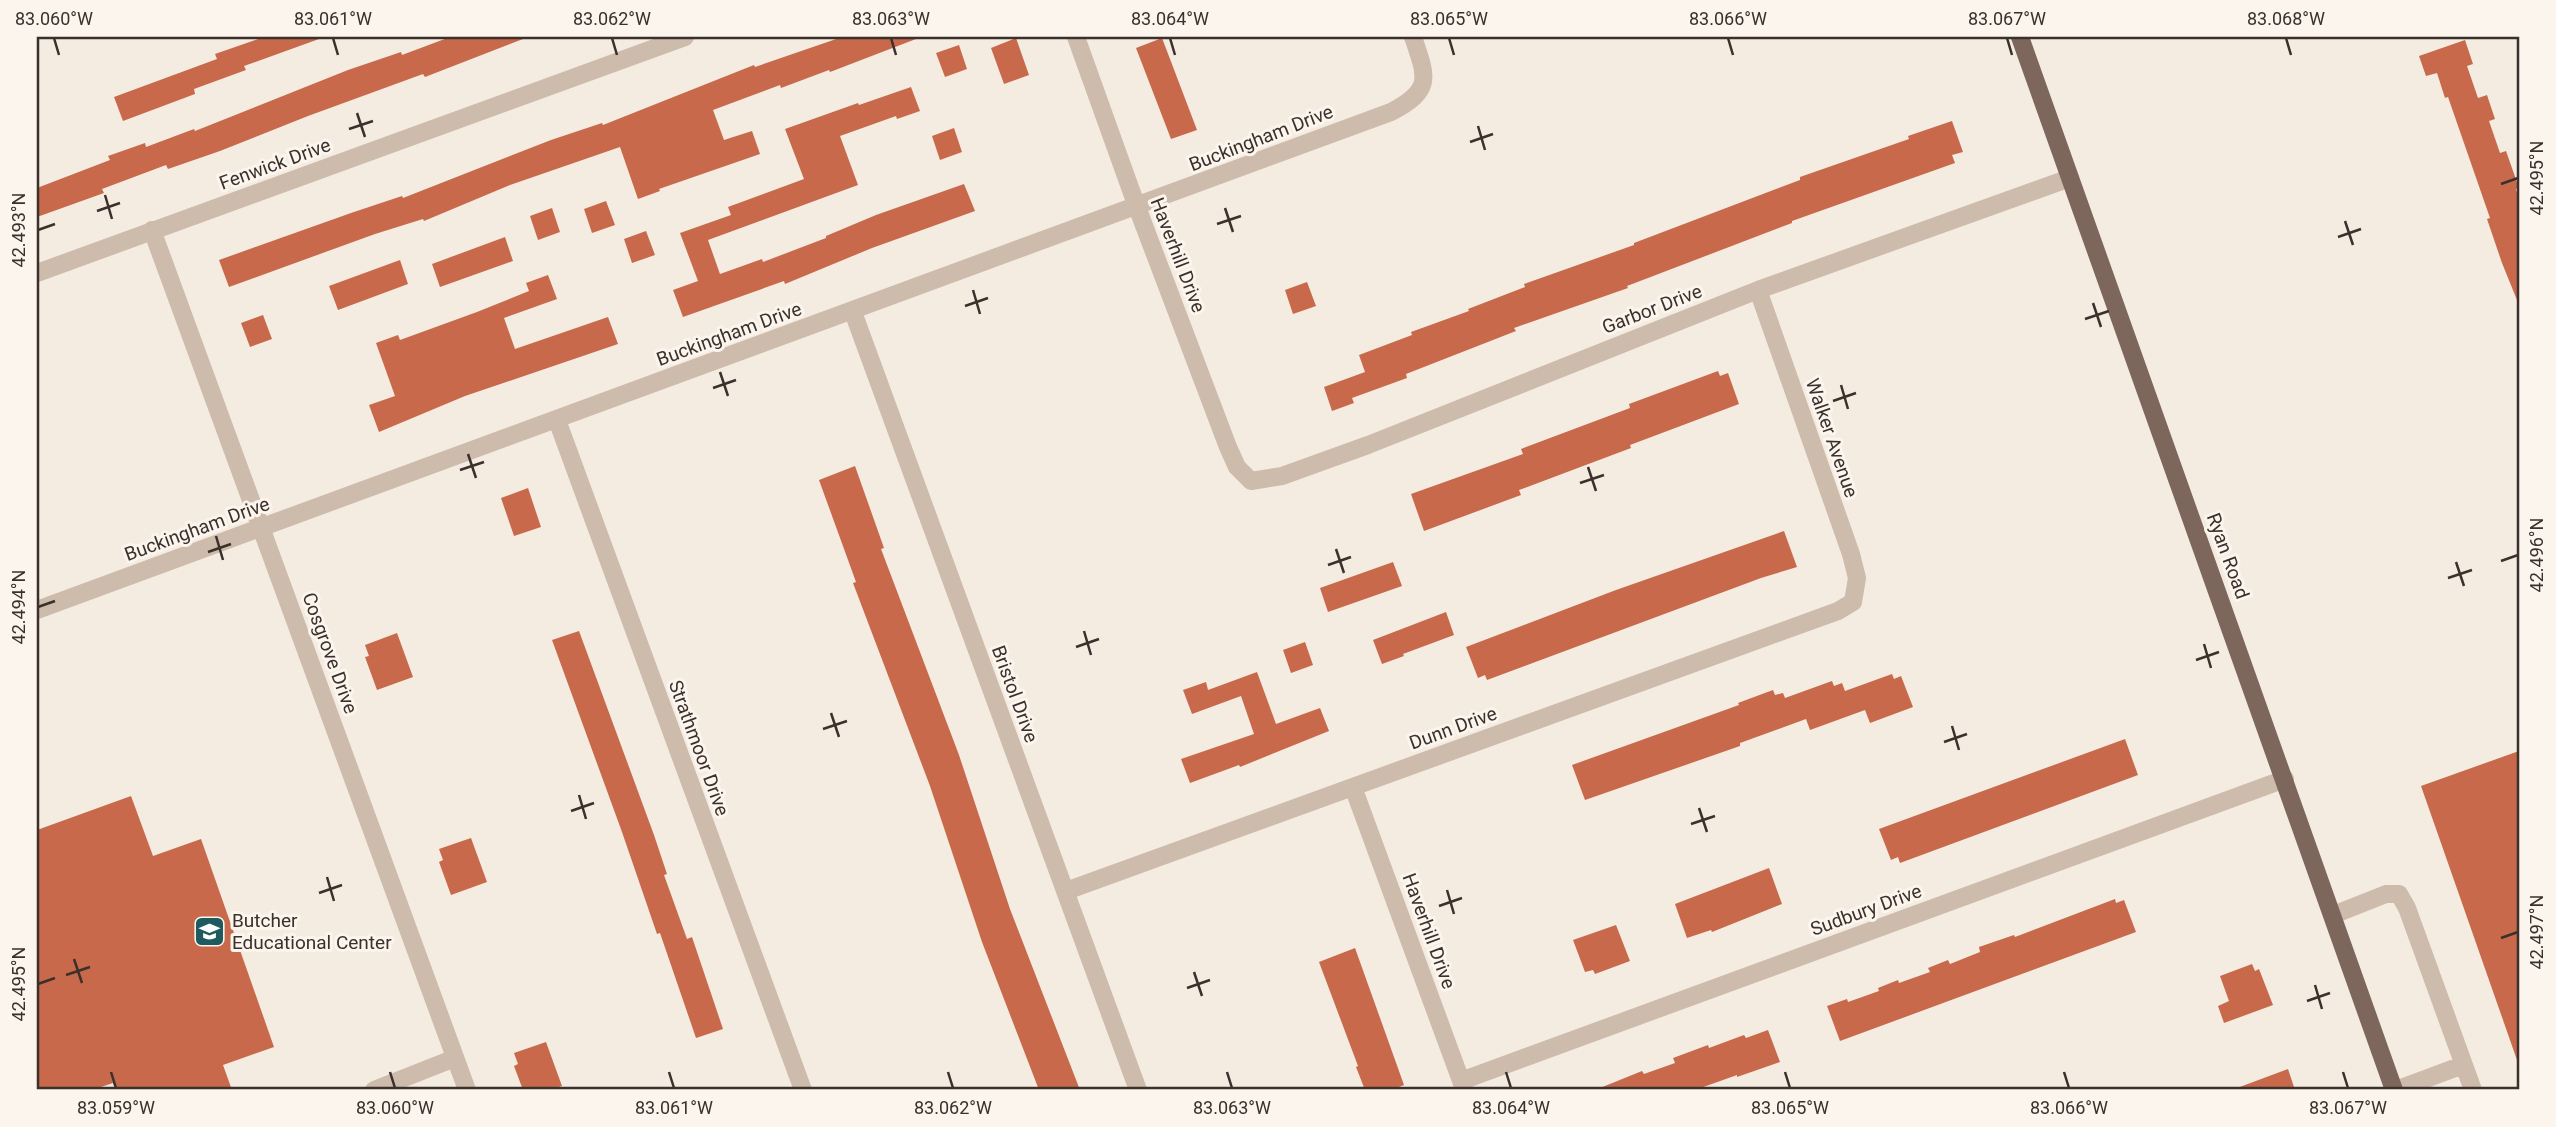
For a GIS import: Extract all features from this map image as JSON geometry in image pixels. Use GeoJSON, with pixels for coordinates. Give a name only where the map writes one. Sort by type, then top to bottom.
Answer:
{"type":"FeatureCollection","features":[{"type":"Feature","properties":{"kind":"main road","name":"Ryan Road"},"geometry":{"type":"LineString","coordinates":[[2020,37],[2395,1090]]}},
{"type":"Feature","properties":{"kind":"street","name":"Fenwick Drive"},"geometry":{"type":"LineString","coordinates":[[37,273],[685,37]]}},
{"type":"Feature","properties":{"kind":"street","name":"Haverhill Drive"},"geometry":{"type":"LineString","coordinates":[[1076,37],[1228,447],[1237,467],[1251,481]]}},
{"type":"Feature","properties":{"kind":"street","name":"Buckingham Drive"},"geometry":{"type":"LineString","coordinates":[[37,610],[1391,112],[1414,100],[1423,80],[1424,69],[1413,37]]}},
{"type":"Feature","properties":{"kind":"street","name":"Garbor Drive"},"geometry":{"type":"LineString","coordinates":[[1251,481],[1282,476],[1368,445],[1758,290],[2070,178]]}},
{"type":"Feature","properties":{"kind":"street","name":"Cosgrove Drive"},"geometry":{"type":"LineString","coordinates":[[152,230],[467,1090]]}},
{"type":"Feature","properties":{"kind":"street","name":"Walker Avenue"},"geometry":{"type":"LineString","coordinates":[[1758,290],[1851,554],[1857,578],[1853,601]]}},
{"type":"Feature","properties":{"kind":"street","name":"Bristol Drive"},"geometry":{"type":"LineString","coordinates":[[853,312],[1138,1090]]}},
{"type":"Feature","properties":{"kind":"street","name":"Strathmoor Drive"},"geometry":{"type":"LineString","coordinates":[[557,420],[803,1090]]}},
{"type":"Feature","properties":{"kind":"street","name":"Dunn Drive"},"geometry":{"type":"LineString","coordinates":[[1066,891],[1838,611],[1853,601]]}},
{"type":"Feature","properties":{"kind":"street","name":"Sudbury Drive"},"geometry":{"type":"LineString","coordinates":[[1463,1085],[2285,779]]}},
{"type":"Feature","properties":{"kind":"street","name":"Haverhill Drive"},"geometry":{"type":"LineString","coordinates":[[1353,787],[1463,1085]]}},
{"type":"Feature","properties":{"kind":"street"},"geometry":{"type":"LineString","coordinates":[[2333,915],[2386,894],[2399,894],[2407,908],[2473,1090]]}},
{"type":"Feature","properties":{"kind":"street"},"geometry":{"type":"LineString","coordinates":[[374,1090],[455,1058]]}},
{"type":"Feature","properties":{"kind":"street"},"geometry":{"type":"LineString","coordinates":[[2395,1090],[2463,1065]]}},
{"type":"Feature","properties":{"kind":"building"},"geometry":{"type":"Polygon","coordinates":[[[264,37],[319,39],[244,66],[246,70],[194,89],[195,94],[123,121],[114,97],[217,59],[215,54],[264,37]]]}},
{"type":"Feature","properties":{"kind":"building"},"geometry":{"type":"Polygon","coordinates":[[[450,37],[523,39],[425,77],[423,74],[308,116],[220,151],[168,169],[166,165],[102,189],[104,193],[37,217],[37,188],[110,160],[108,156],[145,143],[146,147],[194,129],[195,131],[348,70],[401,52],[402,55],[450,37]]]}},
{"type":"Feature","properties":{"kind":"building"},"geometry":{"type":"Polygon","coordinates":[[[842,37],[916,39],[830,72],[829,70],[781,88],[780,85],[713,110],[724,140],[752,131],[760,154],[659,189],[660,191],[638,199],[620,147],[510,185],[424,221],[423,219],[375,234],[229,287],[219,260],[351,213],[402,196],[403,198],[551,140],[602,123],[603,125],[754,65],[755,67],[842,37]]]}},
{"type":"Feature","properties":{"kind":"building"},"geometry":{"type":"Polygon","coordinates":[[[1016,38],[1029,75],[1004,84],[991,48],[1016,38]]]}},
{"type":"Feature","properties":{"kind":"building"},"geometry":{"type":"Polygon","coordinates":[[[1162,38],[1197,130],[1171,139],[1136,48],[1162,38]]]}},
{"type":"Feature","properties":{"kind":"building"},"geometry":{"type":"Polygon","coordinates":[[[2465,40],[2473,64],[2467,66],[2478,98],[2487,95],[2495,119],[2489,121],[2500,153],[2506,151],[2519,188],[2516,189],[2519,199],[2517,300],[2487,219],[2490,218],[2448,97],[2445,98],[2437,73],[2426,76],[2419,56],[2465,40]]]}},
{"type":"Feature","properties":{"kind":"building"},"geometry":{"type":"Polygon","coordinates":[[[959,45],[967,69],[945,77],[936,53],[959,45]]]}},
{"type":"Feature","properties":{"kind":"building"},"geometry":{"type":"Polygon","coordinates":[[[911,87],[920,111],[897,119],[896,116],[840,136],[858,185],[708,240],[720,274],[762,259],[763,262],[876,215],[964,184],[975,211],[872,248],[785,284],[784,281],[683,317],[673,290],[698,281],[680,233],[731,215],[728,207],[804,179],[785,129],[911,87]]]}},
{"type":"Feature","properties":{"kind":"building"},"geometry":{"type":"Polygon","coordinates":[[[1952,121],[1963,152],[1952,155],[1955,163],[1792,221],[1627,286],[1628,288],[1514,328],[1516,331],[1406,374],[1407,378],[1352,398],[1354,403],[1332,411],[1324,387],[1365,372],[1359,355],[1525,287],[1524,284],[1634,245],[1800,180],[1800,177],[1952,121]]]}},
{"type":"Feature","properties":{"kind":"building"},"geometry":{"type":"Polygon","coordinates":[[[954,128],[962,152],[940,160],[932,136],[954,128]]]}},
{"type":"Feature","properties":{"kind":"building"},"geometry":{"type":"Polygon","coordinates":[[[606,201],[615,225],[592,233],[584,209],[606,201]]]}},
{"type":"Feature","properties":{"kind":"building"},"geometry":{"type":"Polygon","coordinates":[[[552,208],[560,232],[538,240],[530,216],[552,208]]]}},
{"type":"Feature","properties":{"kind":"building"},"geometry":{"type":"Polygon","coordinates":[[[646,231],[655,255],[632,263],[624,239],[646,231]]]}},
{"type":"Feature","properties":{"kind":"building"},"geometry":{"type":"Polygon","coordinates":[[[505,237],[513,261],[440,287],[432,264],[505,237]]]}},
{"type":"Feature","properties":{"kind":"building"},"geometry":{"type":"Polygon","coordinates":[[[400,260],[408,284],[338,310],[329,286],[400,260]]]}},
{"type":"Feature","properties":{"kind":"building"},"geometry":{"type":"Polygon","coordinates":[[[548,275],[557,299],[504,318],[515,349],[608,317],[618,344],[465,396],[379,432],[369,405],[395,396],[376,343],[398,335],[400,340],[477,312],[529,291],[526,283],[548,275]]]}},
{"type":"Feature","properties":{"kind":"building"},"geometry":{"type":"Polygon","coordinates":[[[1307,282],[1316,306],[1293,314],[1285,290],[1307,282]]]}},
{"type":"Feature","properties":{"kind":"building"},"geometry":{"type":"Polygon","coordinates":[[[263,315],[272,339],[250,347],[241,323],[263,315]]]}},
{"type":"Feature","properties":{"kind":"building"},"geometry":{"type":"Polygon","coordinates":[[[1718,371],[1720,376],[1728,373],[1739,404],[1519,490],[1521,495],[1424,531],[1411,494],[1523,454],[1521,449],[1718,371]]]}},
{"type":"Feature","properties":{"kind":"building"},"geometry":{"type":"Polygon","coordinates":[[[855,466],[884,548],[881,549],[959,755],[1010,909],[1080,1090],[1039,1090],[982,942],[930,786],[853,583],[856,582],[819,480],[855,466]]]}},
{"type":"Feature","properties":{"kind":"building"},"geometry":{"type":"Polygon","coordinates":[[[528,488],[541,527],[514,536],[501,498],[528,488]]]}},
{"type":"Feature","properties":{"kind":"building"},"geometry":{"type":"Polygon","coordinates":[[[1784,531],[1797,567],[1487,680],[1485,675],[1478,678],[1466,647],[1616,590],[1784,531]]]}},
{"type":"Feature","properties":{"kind":"building"},"geometry":{"type":"Polygon","coordinates":[[[1393,562],[1402,586],[1328,612],[1320,588],[1393,562]]]}},
{"type":"Feature","properties":{"kind":"building"},"geometry":{"type":"Polygon","coordinates":[[[1446,612],[1454,635],[1382,664],[1373,640],[1446,612]]]}},
{"type":"Feature","properties":{"kind":"building"},"geometry":{"type":"Polygon","coordinates":[[[579,631],[654,835],[667,874],[664,875],[687,939],[692,937],[723,1029],[696,1038],[552,640],[579,631]]]}},
{"type":"Feature","properties":{"kind":"building"},"geometry":{"type":"Polygon","coordinates":[[[397,633],[413,677],[377,690],[365,657],[369,656],[365,645],[397,633]]]}},
{"type":"Feature","properties":{"kind":"building"},"geometry":{"type":"Polygon","coordinates":[[[1305,642],[1313,665],[1291,673],[1283,650],[1305,642]]]}},
{"type":"Feature","properties":{"kind":"building"},"geometry":{"type":"Polygon","coordinates":[[[1257,672],[1276,724],[1320,708],[1329,731],[1240,767],[1239,765],[1190,783],[1181,759],[1254,734],[1241,696],[1192,714],[1183,690],[1206,682],[1208,690],[1257,672]]]}},
{"type":"Feature","properties":{"kind":"building"},"geometry":{"type":"Polygon","coordinates":[[[1892,674],[1894,679],[1901,676],[1913,707],[1870,723],[1865,710],[1810,730],[1806,719],[1740,743],[1740,746],[1585,800],[1572,765],[1739,705],[1738,703],[1773,690],[1775,695],[1783,693],[1785,698],[1832,681],[1834,686],[1842,683],[1845,691],[1892,674]]]}},
{"type":"Feature","properties":{"kind":"building"},"geometry":{"type":"Polygon","coordinates":[[[2125,739],[2138,775],[1900,863],[1898,857],[1891,860],[1879,829],[2125,739]]]}},
{"type":"Feature","properties":{"kind":"building"},"geometry":{"type":"Polygon","coordinates":[[[2519,751],[2519,1060],[2517,1060],[2421,786],[2519,751]]]}},
{"type":"Feature","properties":{"kind":"building"},"geometry":{"type":"Polygon","coordinates":[[[131,796],[153,856],[201,839],[274,1047],[223,1065],[232,1090],[115,1090],[113,1083],[92,1090],[37,1090],[37,830],[131,796]]]}},
{"type":"Feature","properties":{"kind":"building"},"geometry":{"type":"Polygon","coordinates":[[[471,838],[487,882],[451,895],[439,862],[443,860],[439,849],[471,838]]]}},
{"type":"Feature","properties":{"kind":"building"},"geometry":{"type":"Polygon","coordinates":[[[1769,868],[1782,904],[1712,932],[1711,930],[1687,938],[1675,904],[1769,868]]]}},
{"type":"Feature","properties":{"kind":"building"},"geometry":{"type":"Polygon","coordinates":[[[2115,899],[2116,903],[2124,900],[2136,932],[1840,1041],[1827,1006],[1879,991],[1878,988],[1898,980],[1899,983],[1930,972],[1928,968],[1948,960],[1950,964],[1980,952],[1979,947],[2014,935],[2015,937],[2115,899]]]}},
{"type":"Feature","properties":{"kind":"building"},"geometry":{"type":"Polygon","coordinates":[[[1616,925],[1630,961],[1595,974],[1593,970],[1585,972],[1573,940],[1616,925]]]}},
{"type":"Feature","properties":{"kind":"building"},"geometry":{"type":"Polygon","coordinates":[[[1355,948],[1404,1085],[1391,1090],[1365,1090],[1319,962],[1355,948]]]}},
{"type":"Feature","properties":{"kind":"building"},"geometry":{"type":"Polygon","coordinates":[[[2252,964],[2255,971],[2259,969],[2273,1005],[2224,1023],[2218,1006],[2229,1001],[2220,976],[2252,964]]]}},
{"type":"Feature","properties":{"kind":"building"},"geometry":{"type":"Polygon","coordinates":[[[1768,1030],[1780,1062],[1737,1077],[1695,1090],[1595,1090],[1642,1071],[1644,1074],[1675,1063],[1673,1058],[1708,1045],[1709,1048],[1744,1035],[1746,1038],[1768,1030]]]}},
{"type":"Feature","properties":{"kind":"building"},"geometry":{"type":"Polygon","coordinates":[[[546,1042],[562,1086],[549,1090],[523,1090],[514,1066],[518,1064],[514,1053],[546,1042]]]}},
{"type":"Feature","properties":{"kind":"building"},"geometry":{"type":"Polygon","coordinates":[[[2288,1069],[2295,1090],[2237,1090],[2237,1088],[2288,1069]]]}},
{"type":"Feature","properties":{"kind":"place","name":"Butcher Educational Center"},"geometry":{"type":"Point","coordinates":[209,931]}}]}
